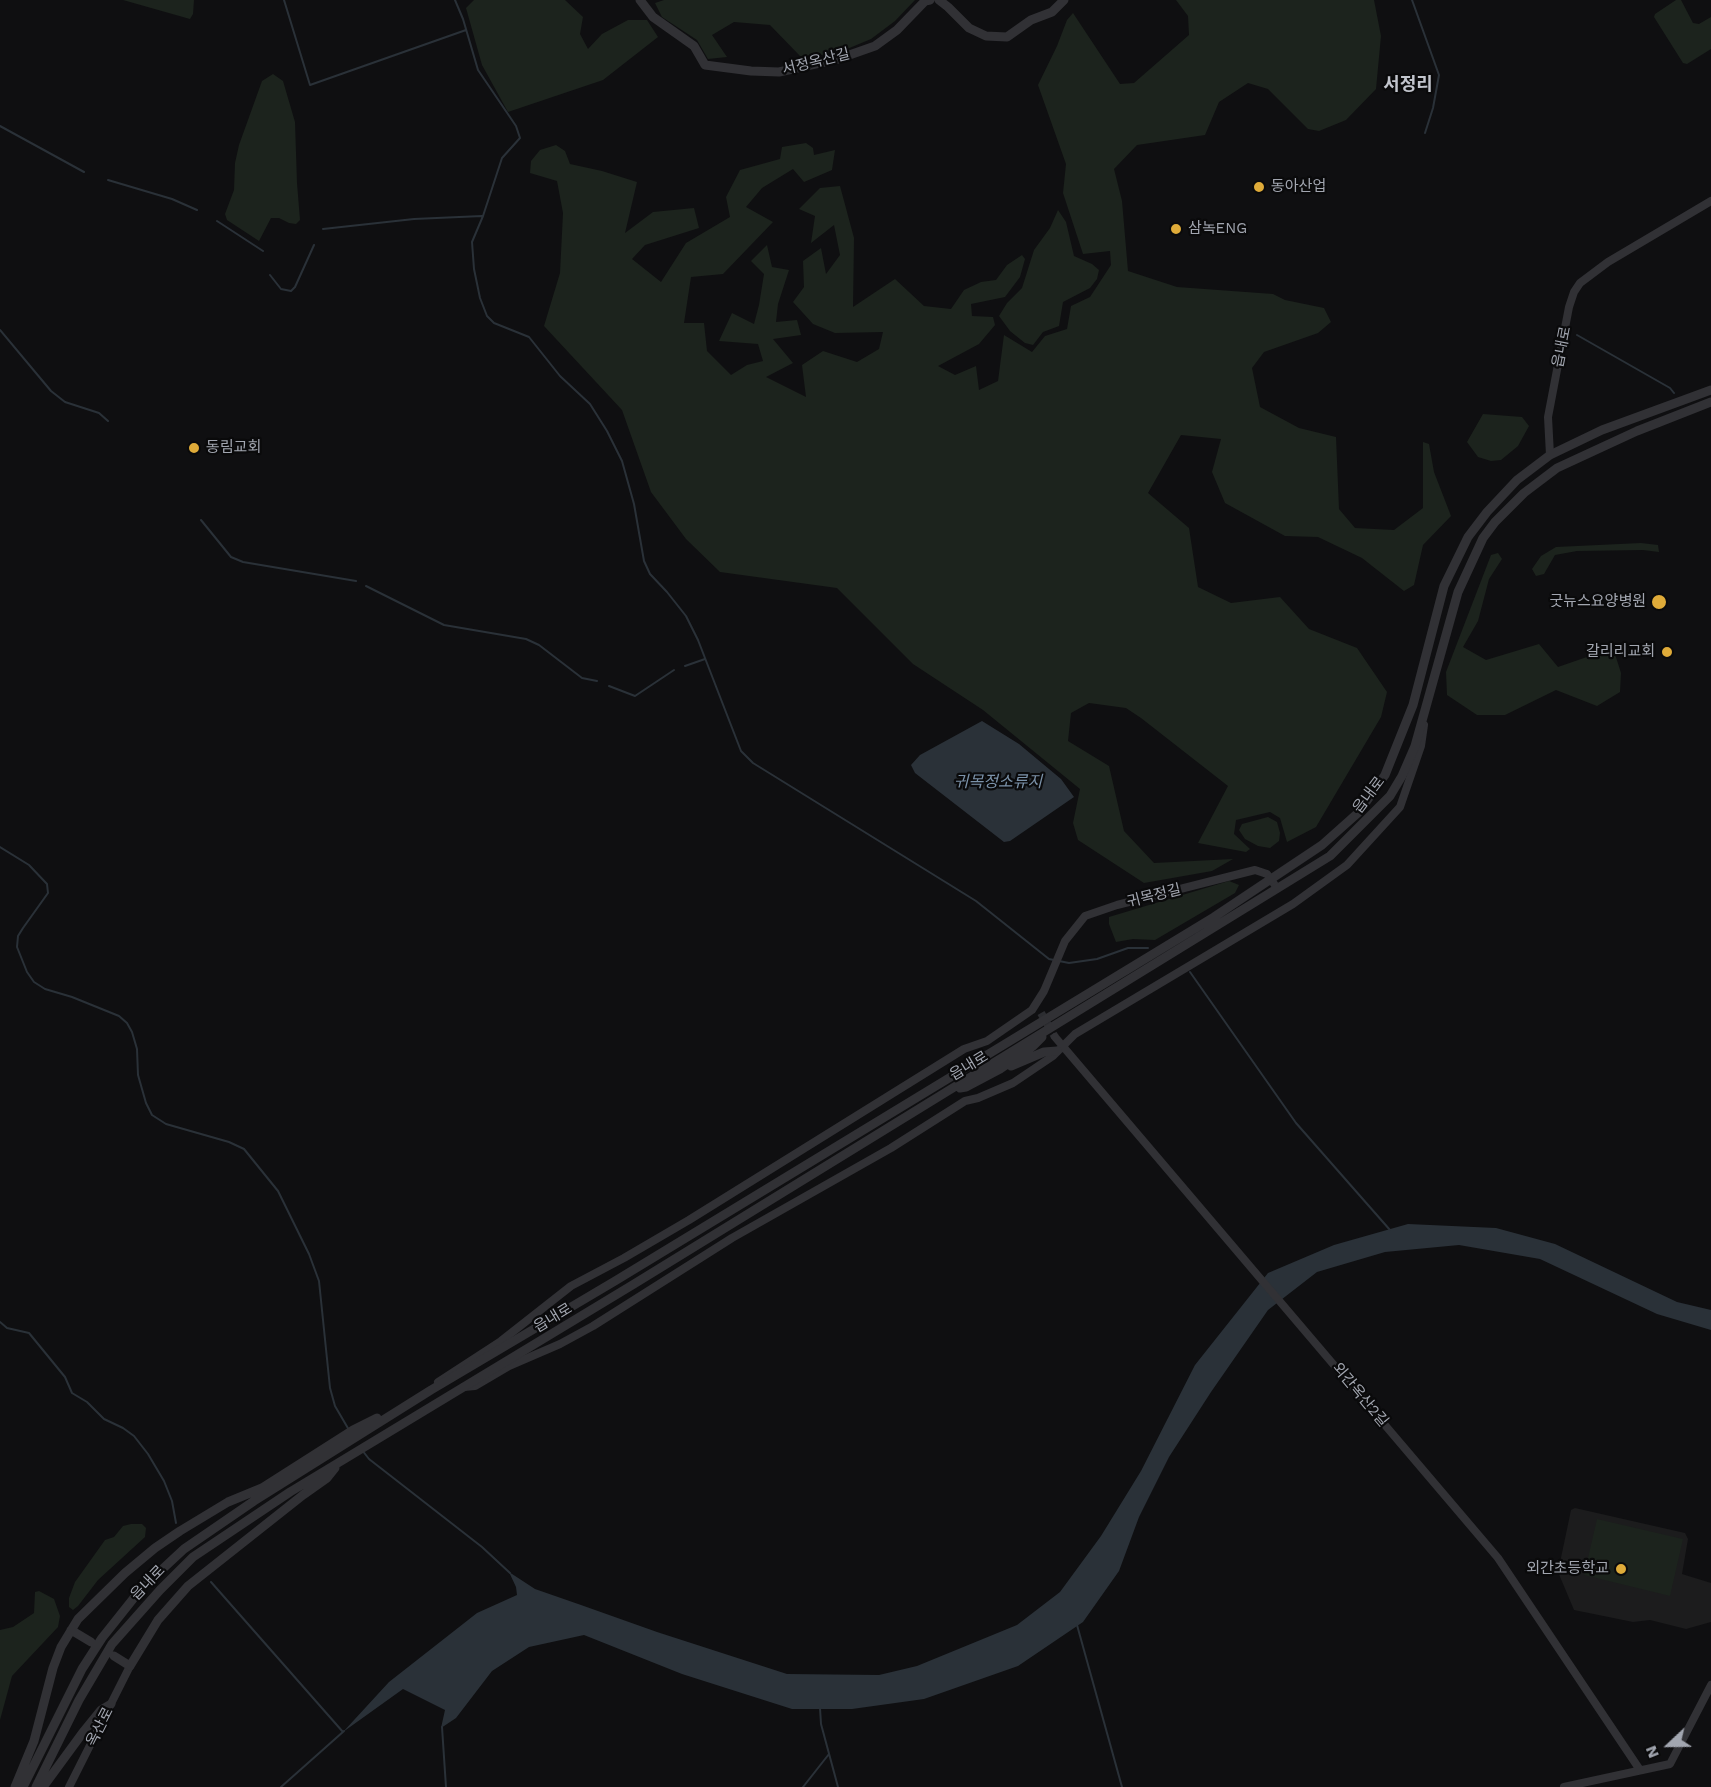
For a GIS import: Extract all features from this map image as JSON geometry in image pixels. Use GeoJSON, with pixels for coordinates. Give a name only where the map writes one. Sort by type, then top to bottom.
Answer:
{"type":"FeatureCollection","features":[{"type":"Feature","properties":{"kind":"street","name":"서정옥산길"},"geometry":{"type":"LineString","coordinates":[[640,0],[653,17],[694,46],[705,64],[751,71],[779,72],[838,59],[875,46],[897,30],[925,1],[930,0]]}},
{"type":"Feature","properties":{"kind":"street"},"geometry":{"type":"LineString","coordinates":[[939,0],[969,28],[986,36],[1007,38],[1031,20],[1053,12],[1064,0]]}},
{"type":"Feature","properties":{"kind":"street","name":"읍내로"},"geometry":{"type":"LineString","coordinates":[[23,1787],[87,1662],[121,1612],[160,1570],[184,1549],[418,1398],[1214,917],[1322,845],[1359,812],[1379,785],[1398,745],[1413,705],[1444,586],[1455,561],[1468,537],[1503,493],[1550,455],[1548,417],[1569,307],[1574,292],[1580,283],[1608,262],[1711,201]]}},
{"type":"Feature","properties":{"kind":"street"},"geometry":{"type":"LineString","coordinates":[[1557,468],[1550,455],[1602,430],[1711,390]]}},
{"type":"Feature","properties":{"kind":"street","name":"읍내로"},"geometry":{"type":"LineString","coordinates":[[36,1787],[79,1700],[112,1644],[159,1590],[193,1557],[340,1461],[1330,856],[1390,796],[1415,746],[1458,591],[1483,538],[1509,506],[1557,468],[1637,431],[1711,402]]}},
{"type":"Feature","properties":{"kind":"street"},"geometry":{"type":"LineString","coordinates":[[463,1387],[475,1386],[509,1366],[560,1344],[593,1326],[732,1238],[891,1148],[965,1101],[978,1098],[1012,1083],[1043,1063],[1076,1034],[1293,904],[1347,865],[1400,807],[1421,746],[1429,693]]}},
{"type":"Feature","properties":{"kind":"street","name":"귀목정길"},"geometry":{"type":"LineString","coordinates":[[418,1398],[448,1374],[501,1341],[571,1286],[689,1220],[964,1049],[987,1041],[1038,1009],[1065,941],[1085,916],[1101,909],[1255,870],[1263,871],[1271,879]]}},
{"type":"Feature","properties":{"kind":"street"},"geometry":{"type":"LineString","coordinates":[[1271,879],[1277,888]]}},
{"type":"Feature","properties":{"kind":"street"},"geometry":{"type":"LineString","coordinates":[[952,1089],[966,1087],[1000,1069],[1034,1046],[1053,1026]]}},
{"type":"Feature","properties":{"kind":"street","name":"외간옥산2길"},"geometry":{"type":"LineString","coordinates":[[1055,1037],[1059,1048],[1254,1271],[1498,1558],[1640,1770]]}},
{"type":"Feature","properties":{"kind":"street"},"geometry":{"type":"LineString","coordinates":[[1000,1069],[1059,1048]]}},
{"type":"Feature","properties":{"kind":"street"},"geometry":{"type":"LineString","coordinates":[[15,1787],[34,1741],[52,1668],[61,1647],[78,1619],[101,1596],[155,1548],[180,1530],[228,1502],[262,1488],[349,1432],[418,1398]]}},
{"type":"Feature","properties":{"kind":"street"},"geometry":{"type":"LineString","coordinates":[[114,1656],[130,1666],[158,1620],[188,1586],[327,1478],[340,1461]]}},
{"type":"Feature","properties":{"kind":"street"},"geometry":{"type":"LineString","coordinates":[[71,1630],[91,1642]]}},
{"type":"Feature","properties":{"kind":"street","name":"옥산로"},"geometry":{"type":"LineString","coordinates":[[69,1787],[130,1666]]}},
{"type":"Feature","properties":{"kind":"street"},"geometry":{"type":"LineString","coordinates":[[1564,1787],[1670,1764],[1711,1685]]}},
{"type":"Feature","properties":{"kind":"street"},"geometry":{"type":"LineString","coordinates":[[43,1787],[101,1710],[111,1704]]}},
{"type":"Feature","properties":{"kind":"shaded area"},"geometry":{"type":"Polygon","coordinates":[[[123,0],[194,0],[193,14],[190,19],[123,0]]]}},
{"type":"Feature","properties":{"kind":"shaded area"},"geometry":{"type":"Polygon","coordinates":[[[474,0],[565,0],[583,17],[580,34],[588,49],[602,34],[628,20],[647,20],[658,37],[603,80],[508,112],[482,65],[466,8],[474,0]]]}},
{"type":"Feature","properties":{"kind":"shaded area"},"geometry":{"type":"Polygon","coordinates":[[[664,0],[915,0],[895,21],[871,39],[835,54],[800,56],[770,25],[734,22],[712,35],[727,57],[708,59],[697,40],[662,17],[655,3],[664,0]]]}},
{"type":"Feature","properties":{"kind":"shaded area"},"geometry":{"type":"Polygon","coordinates":[[[1176,0],[1374,0],[1381,36],[1376,89],[1346,120],[1319,131],[1308,129],[1268,89],[1248,83],[1219,102],[1205,135],[1137,145],[1114,169],[1122,201],[1128,271],[1177,287],[1273,294],[1285,300],[1324,308],[1331,322],[1318,333],[1264,352],[1252,368],[1260,407],[1299,428],[1336,437],[1339,509],[1355,528],[1394,530],[1423,508],[1423,442],[1429,444],[1434,472],[1451,516],[1423,545],[1414,585],[1404,591],[1362,558],[1318,537],[1285,536],[1225,503],[1212,472],[1221,439],[1181,435],[1148,493],[1189,528],[1198,587],[1231,603],[1280,597],[1309,629],[1357,648],[1387,692],[1381,717],[1316,827],[1287,842],[1280,818],[1270,812],[1236,820],[1234,834],[1250,849],[1246,852],[1198,843],[1228,786],[1126,708],[1089,703],[1071,713],[1068,741],[1109,766],[1124,831],[1154,863],[1233,859],[1212,871],[1144,883],[1078,840],[1073,823],[1080,789],[983,710],[913,664],[837,588],[720,572],[686,539],[651,492],[622,410],[544,326],[560,273],[563,213],[557,181],[530,173],[531,161],[540,150],[556,145],[565,151],[570,164],[637,182],[625,233],[653,212],[694,208],[699,228],[645,245],[632,259],[661,282],[686,243],[730,217],[726,197],[740,170],[780,159],[782,147],[806,143],[813,148],[814,155],[835,150],[832,170],[804,182],[793,169],[762,188],[746,207],[773,222],[723,274],[691,277],[684,323],[704,323],[707,351],[731,375],[747,365],[763,361],[758,344],[719,341],[732,313],[754,324],[764,274],[751,261],[767,245],[772,267],[789,270],[778,304],[776,322],[797,320],[801,335],[773,339],[793,363],[766,377],[806,397],[802,365],[823,351],[857,362],[879,349],[883,332],[835,333],[813,324],[793,302],[804,287],[803,261],[821,248],[826,274],[840,255],[834,225],[811,243],[815,216],[799,209],[820,188],[840,186],[854,238],[853,307],[895,279],[924,306],[951,309],[964,290],[981,282],[996,280],[1007,265],[1022,255],[1025,259],[1020,277],[1005,297],[971,304],[972,316],[993,317],[995,325],[979,344],[938,366],[955,375],[976,366],[979,390],[998,381],[1004,335],[1032,352],[1045,336],[1067,329],[1071,306],[1090,297],[1111,265],[1110,251],[1083,254],[1063,193],[1066,164],[1038,85],[1067,20],[1073,13],[1120,84],[1134,83],[1189,35],[1188,16],[1176,0]]]}},
{"type":"Feature","properties":{"kind":"shaded area"},"geometry":{"type":"Polygon","coordinates":[[[1676,0],[1681,0],[1693,23],[1699,24],[1711,17],[1711,49],[1687,64],[1683,63],[1654,17],[1676,0]]]}},
{"type":"Feature","properties":{"kind":"shaded area"},"geometry":{"type":"Polygon","coordinates":[[[273,74],[283,81],[295,122],[300,220],[296,224],[279,218],[271,218],[259,241],[227,220],[225,214],[234,190],[235,163],[239,145],[262,81],[273,74]]]}},
{"type":"Feature","properties":{"kind":"shaded area"},"geometry":{"type":"Polygon","coordinates":[[[1058,210],[1066,222],[1074,256],[1092,264],[1099,270],[1097,279],[1090,288],[1063,302],[1059,326],[1043,332],[1033,345],[1025,343],[1010,331],[999,316],[1007,303],[1022,288],[1034,250],[1050,228],[1058,210]]]}},
{"type":"Feature","properties":{"kind":"shaded area"},"geometry":{"type":"Polygon","coordinates":[[[1483,414],[1522,417],[1529,426],[1518,446],[1501,460],[1491,461],[1478,457],[1467,442],[1483,414]]]}},
{"type":"Feature","properties":{"kind":"shaded area"},"geometry":{"type":"Polygon","coordinates":[[[1641,543],[1658,545],[1659,552],[1643,550],[1577,551],[1555,555],[1544,574],[1536,576],[1532,569],[1541,556],[1556,547],[1641,543]]]}},
{"type":"Feature","properties":{"kind":"shaded area"},"geometry":{"type":"Polygon","coordinates":[[[1498,553],[1502,559],[1489,579],[1478,621],[1463,647],[1486,660],[1539,644],[1558,667],[1607,650],[1615,654],[1621,673],[1620,692],[1597,706],[1556,690],[1505,715],[1477,715],[1447,695],[1446,672],[1491,555],[1498,553]]]}},
{"type":"Feature","properties":{"kind":"shaded area"},"geometry":{"type":"Polygon","coordinates":[[[1268,817],[1277,822],[1280,833],[1279,841],[1270,848],[1258,846],[1245,839],[1239,830],[1242,824],[1268,817]]]}},
{"type":"Feature","properties":{"kind":"shaded area"},"geometry":{"type":"Polygon","coordinates":[[[1229,881],[1239,885],[1235,893],[1155,940],[1133,939],[1116,942],[1109,924],[1109,917],[1229,881]]]}},
{"type":"Feature","properties":{"kind":"shaded area","name":"외간초등학교"},"geometry":{"type":"Polygon","coordinates":[[[1575,1508],[1685,1533],[1688,1539],[1682,1574],[1711,1583],[1711,1622],[1686,1629],[1650,1620],[1633,1622],[1574,1610],[1558,1572],[1571,1510],[1575,1508]]]}},
{"type":"Feature","properties":{"kind":"shaded area"},"geometry":{"type":"Polygon","coordinates":[[[1597,1519],[1683,1539],[1670,1596],[1584,1575],[1597,1519]]]}},
{"type":"Feature","properties":{"kind":"shaded area"},"geometry":{"type":"Polygon","coordinates":[[[142,1524],[146,1528],[145,1537],[98,1580],[73,1610],[69,1607],[69,1598],[75,1582],[105,1540],[114,1537],[123,1526],[142,1524]]]}},
{"type":"Feature","properties":{"kind":"shaded area"},"geometry":{"type":"Polygon","coordinates":[[[39,1591],[54,1599],[60,1616],[58,1627],[12,1676],[0,1720],[0,1630],[13,1627],[34,1613],[35,1592],[39,1591]]]}},
{"type":"Feature","properties":{"kind":"water","name":"귀목정소류지"},"geometry":{"type":"Polygon","coordinates":[[[982,721],[1019,744],[1061,779],[1074,797],[1010,841],[1004,842],[915,773],[911,765],[920,755],[982,721]]]}},
{"type":"Feature","properties":{"kind":"water"},"geometry":{"type":"Polygon","coordinates":[[[1408,1224],[1496,1228],[1555,1244],[1677,1302],[1711,1310],[1711,1330],[1657,1314],[1540,1259],[1459,1245],[1385,1252],[1317,1272],[1268,1310],[1169,1457],[1139,1517],[1119,1571],[1083,1622],[1018,1666],[924,1699],[852,1709],[792,1709],[682,1674],[584,1635],[529,1647],[492,1671],[456,1718],[441,1728],[445,1710],[403,1689],[343,1732],[389,1682],[477,1613],[517,1595],[509,1572],[535,1589],[787,1674],[879,1675],[917,1666],[1017,1625],[1060,1592],[1101,1536],[1141,1471],[1195,1365],[1268,1273],[1334,1245],[1408,1224]]]}},
{"type":"Feature","properties":{"kind":"waterway"},"geometry":{"type":"LineString","coordinates":[[284,0],[310,85],[466,30]]}},
{"type":"Feature","properties":{"kind":"waterway"},"geometry":{"type":"LineString","coordinates":[[455,0],[478,70],[516,126],[520,138],[502,158],[472,242],[474,269],[480,298],[487,316],[494,323],[529,337],[560,376],[590,404],[607,431],[622,461],[634,504],[644,561],[650,574],[686,616],[698,640],[741,751],[753,763],[976,901],[1049,959],[1069,963],[1097,959],[1128,948],[1148,948]]}},
{"type":"Feature","properties":{"kind":"waterway"},"geometry":{"type":"LineString","coordinates":[[1412,0],[1439,75],[1433,108],[1425,133]]}},
{"type":"Feature","properties":{"kind":"waterway"},"geometry":{"type":"LineString","coordinates":[[0,126],[84,172]]}},
{"type":"Feature","properties":{"kind":"waterway"},"geometry":{"type":"LineString","coordinates":[[108,180],[172,199],[197,210]]}},
{"type":"Feature","properties":{"kind":"waterway"},"geometry":{"type":"LineString","coordinates":[[323,229],[414,219],[482,216]]}},
{"type":"Feature","properties":{"kind":"waterway"},"geometry":{"type":"LineString","coordinates":[[217,221],[263,251]]}},
{"type":"Feature","properties":{"kind":"waterway"},"geometry":{"type":"LineString","coordinates":[[270,275],[281,289],[291,291],[314,245]]}},
{"type":"Feature","properties":{"kind":"waterway"},"geometry":{"type":"LineString","coordinates":[[0,330],[51,391],[65,402],[99,413],[108,421]]}},
{"type":"Feature","properties":{"kind":"waterway"},"geometry":{"type":"LineString","coordinates":[[1577,335],[1670,388],[1674,393]]}},
{"type":"Feature","properties":{"kind":"waterway"},"geometry":{"type":"LineString","coordinates":[[201,520],[231,557],[243,562],[356,581]]}},
{"type":"Feature","properties":{"kind":"waterway"},"geometry":{"type":"LineString","coordinates":[[366,586],[444,625],[526,639],[539,645],[582,678],[597,681]]}},
{"type":"Feature","properties":{"kind":"waterway"},"geometry":{"type":"LineString","coordinates":[[685,666],[705,659]]}},
{"type":"Feature","properties":{"kind":"waterway"},"geometry":{"type":"LineString","coordinates":[[609,686],[635,696],[674,670]]}},
{"type":"Feature","properties":{"kind":"waterway"},"geometry":{"type":"LineString","coordinates":[[0,847],[29,865],[47,884],[48,893],[18,936],[17,947],[27,972],[34,982],[45,989],[119,1016],[132,1032],[137,1049],[138,1075],[152,1115],[166,1124],[229,1142],[244,1149],[278,1191],[309,1254],[319,1281],[330,1388],[335,1406],[349,1430]]}},
{"type":"Feature","properties":{"kind":"waterway"},"geometry":{"type":"LineString","coordinates":[[1190,972],[1296,1123],[1390,1230]]}},
{"type":"Feature","properties":{"kind":"waterway"},"geometry":{"type":"LineString","coordinates":[[0,1322],[7,1328],[29,1333],[65,1377],[72,1393],[87,1402],[104,1419],[134,1436],[164,1481],[172,1501],[176,1523]]}},
{"type":"Feature","properties":{"kind":"waterway"},"geometry":{"type":"LineString","coordinates":[[362,1450],[369,1459],[482,1547],[510,1573]]}},
{"type":"Feature","properties":{"kind":"waterway"},"geometry":{"type":"LineString","coordinates":[[211,1582],[343,1732]]}},
{"type":"Feature","properties":{"kind":"waterway"},"geometry":{"type":"LineString","coordinates":[[1077,1625],[1122,1787]]}},
{"type":"Feature","properties":{"kind":"waterway"},"geometry":{"type":"LineString","coordinates":[[820,1708],[821,1724],[838,1787]]}},
{"type":"Feature","properties":{"kind":"waterway"},"geometry":{"type":"LineString","coordinates":[[442,1727],[446,1787]]}},
{"type":"Feature","properties":{"kind":"waterway"},"geometry":{"type":"LineString","coordinates":[[281,1787],[344,1731]]}},
{"type":"Feature","properties":{"kind":"waterway"},"geometry":{"type":"LineString","coordinates":[[803,1787],[829,1754]]}},
{"type":"Feature","properties":{"kind":"tunnel"},"geometry":{"type":"LineString","coordinates":[[1041,1013],[1055,1037]]}},
{"type":"Feature","properties":{"kind":"place","name":"동아산업"},"geometry":{"type":"Point","coordinates":[1259,187]}},
{"type":"Feature","properties":{"kind":"place","name":"삼녹ENG"},"geometry":{"type":"Point","coordinates":[1176,229]}},
{"type":"Feature","properties":{"kind":"place","name":"동림교회"},"geometry":{"type":"Point","coordinates":[194,448]}},
{"type":"Feature","properties":{"kind":"place","name":"굿뉴스요양병원"},"geometry":{"type":"Point","coordinates":[1659,602]}},
{"type":"Feature","properties":{"kind":"place","name":"갈리리교회"},"geometry":{"type":"Point","coordinates":[1667,652]}},
{"type":"Feature","properties":{"kind":"place","name":"외간초등학교"},"geometry":{"type":"Point","coordinates":[1621,1569]}},
{"type":"Feature","properties":{"kind":"district","name":"서정리"},"geometry":{"type":"Point","coordinates":[1408,85]}}]}
